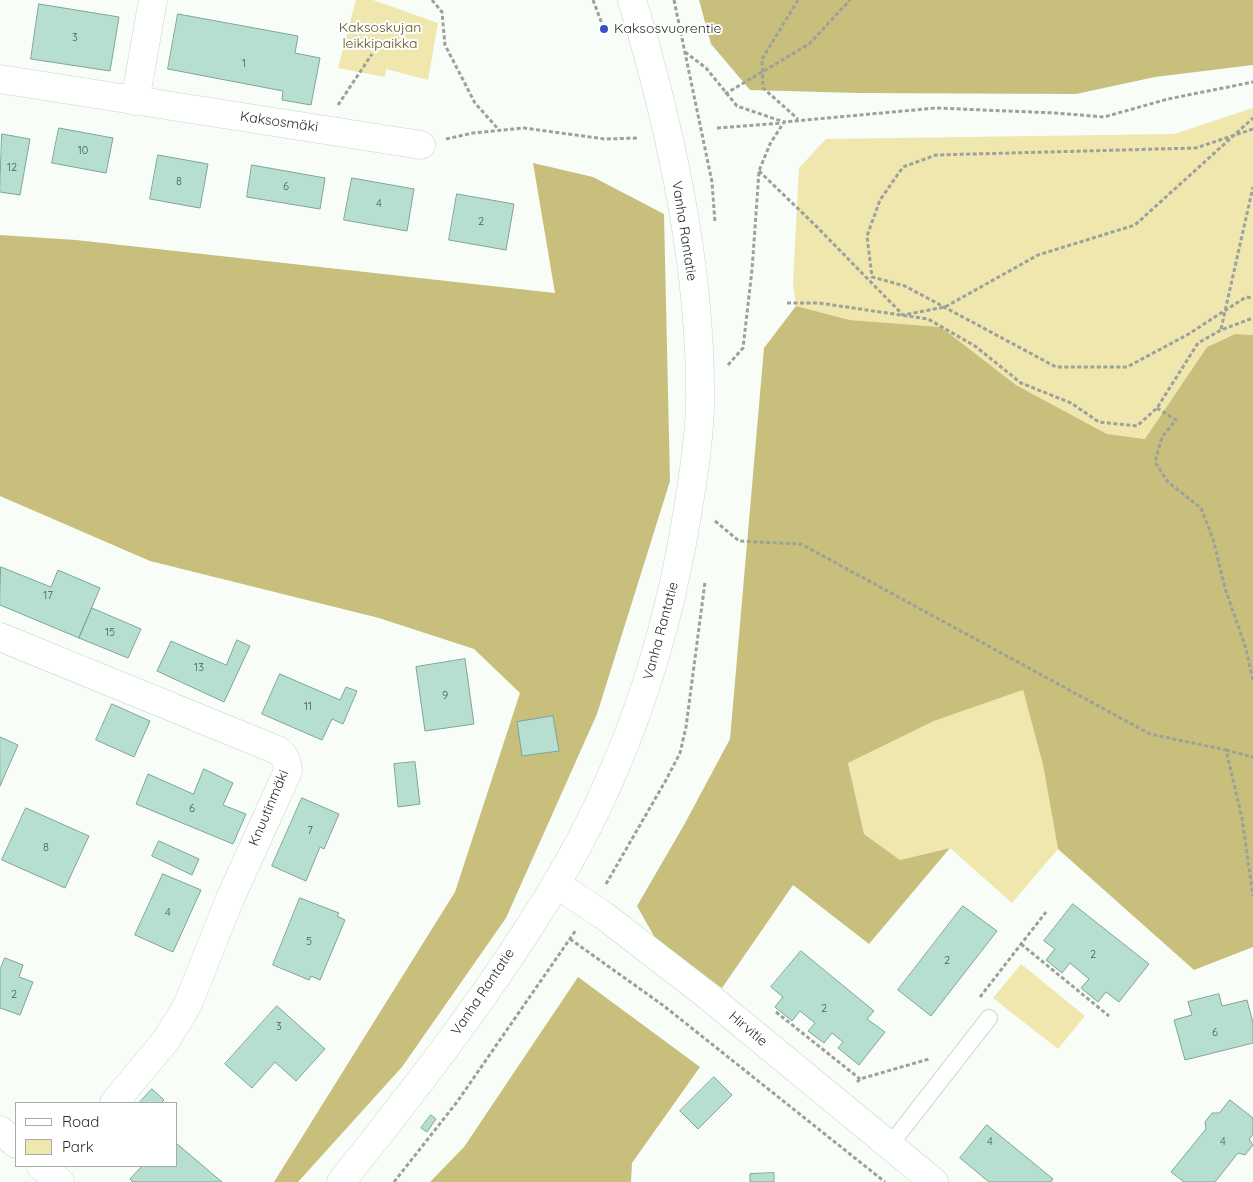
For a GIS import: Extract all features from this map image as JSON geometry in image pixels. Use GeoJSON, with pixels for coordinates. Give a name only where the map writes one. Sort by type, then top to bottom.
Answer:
{"type":"FeatureCollection","features":[{"type":"Feature","properties":{"kind":"street"},"geometry":{"type":"LineString","coordinates":[[135,102],[153,0]]}},
{"type":"Feature","properties":{"kind":"street","name":"Vanha Rantatie"},"geometry":{"type":"LineString","coordinates":[[341,1182],[405,1102],[468,1016],[556,884],[592,817],[618,758],[637,713],[662,636],[678,567],[692,487],[700,408],[699,342],[691,258],[671,149],[632,0]]}},
{"type":"Feature","properties":{"kind":"street","name":"Kaksosmäki"},"geometry":{"type":"LineString","coordinates":[[0,80],[135,102],[322,128],[421,145]]}},
{"type":"Feature","properties":{"kind":"street","name":"Knuutinmäki"},"geometry":{"type":"LineString","coordinates":[[0,637],[277,750],[283,754],[286,760],[288,771],[229,901],[188,1004],[167,1039],[115,1102]]}},
{"type":"Feature","properties":{"kind":"street","name":"Hirvitie"},"geometry":{"type":"LineString","coordinates":[[556,884],[603,915],[703,992],[934,1182]]}},
{"type":"Feature","properties":{"kind":"street"},"geometry":{"type":"LineString","coordinates":[[0,1130],[15,1143]]}},
{"type":"Feature","properties":{"kind":"lane"},"geometry":{"type":"LineString","coordinates":[[890,1146],[989,1018]]}},
{"type":"Feature","properties":{"kind":"path"},"geometry":{"type":"LineString","coordinates":[[432,0],[442,12],[445,46],[475,103],[499,130]]}},
{"type":"Feature","properties":{"kind":"path"},"geometry":{"type":"LineString","coordinates":[[593,0],[604,29]]}},
{"type":"Feature","properties":{"kind":"path"},"geometry":{"type":"LineString","coordinates":[[798,0],[762,59],[763,88],[798,119]]}},
{"type":"Feature","properties":{"kind":"path"},"geometry":{"type":"LineString","coordinates":[[725,94],[809,44],[850,0]]}},
{"type":"Feature","properties":{"kind":"path"},"geometry":{"type":"LineString","coordinates":[[685,52],[706,68],[725,94],[738,106],[784,122]]}},
{"type":"Feature","properties":{"kind":"path"},"geometry":{"type":"LineString","coordinates":[[322,128],[372,54]]}},
{"type":"Feature","properties":{"kind":"path"},"geometry":{"type":"LineString","coordinates":[[717,128],[798,119],[936,108],[1055,112],[1104,117],[1168,99],[1253,82]]}},
{"type":"Feature","properties":{"kind":"path"},"geometry":{"type":"LineString","coordinates":[[902,315],[945,308],[1038,255],[1135,225],[1253,118]]}},
{"type":"Feature","properties":{"kind":"path"},"geometry":{"type":"LineString","coordinates":[[726,366],[743,348],[752,270],[759,171],[770,144],[784,122]]}},
{"type":"Feature","properties":{"kind":"path"},"geometry":{"type":"LineString","coordinates":[[421,145],[499,130],[524,128],[605,139],[639,138]]}},
{"type":"Feature","properties":{"kind":"path"},"geometry":{"type":"LineString","coordinates":[[1253,129],[1196,148],[936,155],[903,167],[880,200],[867,236],[872,277],[905,286],[1056,367],[1126,367],[1187,335],[1246,297],[1253,298]]}},
{"type":"Feature","properties":{"kind":"path"},"geometry":{"type":"LineString","coordinates":[[759,171],[815,224],[902,315]]}},
{"type":"Feature","properties":{"kind":"path"},"geometry":{"type":"LineString","coordinates":[[1221,330],[1253,187]]}},
{"type":"Feature","properties":{"kind":"path"},"geometry":{"type":"LineString","coordinates":[[787,303],[819,303],[928,319],[975,346],[1021,383],[1071,403],[1099,422],[1137,426],[1157,408],[1198,343],[1221,330],[1253,318]]}},
{"type":"Feature","properties":{"kind":"path"},"geometry":{"type":"LineString","coordinates":[[1157,408],[1176,420],[1162,437],[1155,462],[1168,482],[1201,508],[1213,539],[1224,588],[1246,649],[1253,680]]}},
{"type":"Feature","properties":{"kind":"path"},"geometry":{"type":"LineString","coordinates":[[712,519],[739,541],[801,544],[1150,734],[1253,757]]}},
{"type":"Feature","properties":{"kind":"path"},"geometry":{"type":"LineString","coordinates":[[1226,750],[1242,818],[1253,896]]}},
{"type":"Feature","properties":{"kind":"path"},"geometry":{"type":"LineString","coordinates":[[974,1004],[1046,912]]}},
{"type":"Feature","properties":{"kind":"path"},"geometry":{"type":"LineString","coordinates":[[570,939],[664,1006],[884,1182]]}},
{"type":"Feature","properties":{"kind":"path"},"geometry":{"type":"LineString","coordinates":[[1021,944],[1108,1016]]}},
{"type":"Feature","properties":{"kind":"path"},"geometry":{"type":"LineString","coordinates":[[776,1012],[860,1079]]}},
{"type":"Feature","properties":{"kind":"path"},"geometry":{"type":"LineString","coordinates":[[819,1129],[860,1079],[965,1048]]}},
{"type":"Feature","properties":{"kind":"green space","name":"Kaksoskujan leikkipaikka"},"geometry":{"type":"Polygon","coordinates":[[[356,0],[373,0],[438,23],[428,80],[386,69],[385,77],[338,68],[356,0]]]}},
{"type":"Feature","properties":{"kind":"green space"},"geometry":{"type":"Polygon","coordinates":[[[1253,108],[1253,335],[1235,334],[1207,347],[1146,439],[1107,434],[1016,385],[941,327],[850,320],[796,306],[793,283],[799,168],[826,139],[1174,134],[1253,108]]]}},
{"type":"Feature","properties":{"kind":"green space"},"geometry":{"type":"Polygon","coordinates":[[[1023,690],[1043,765],[1058,849],[1012,903],[950,848],[900,860],[864,834],[848,763],[934,721],[1023,690]]]}},
{"type":"Feature","properties":{"kind":"green space"},"geometry":{"type":"Polygon","coordinates":[[[1021,964],[1085,1016],[1058,1049],[993,998],[1021,964]]]}},
{"type":"Feature","properties":{"kind":"shaded area"},"geometry":{"type":"Polygon","coordinates":[[[699,0],[1253,0],[1253,65],[1155,77],[1076,94],[857,93],[750,90],[711,44],[699,0]]]}},
{"type":"Feature","properties":{"kind":"shaded area"},"geometry":{"type":"Polygon","coordinates":[[[533,163],[593,177],[664,214],[670,481],[597,714],[506,918],[402,1067],[298,1182],[274,1182],[455,892],[520,693],[474,649],[379,618],[150,561],[0,496],[0,235],[76,240],[555,293],[533,163]]]}},
{"type":"Feature","properties":{"kind":"shaded area"},"geometry":{"type":"Polygon","coordinates":[[[796,306],[850,320],[941,327],[1016,385],[1107,434],[1145,439],[1207,347],[1235,334],[1253,335],[1253,947],[1194,970],[1058,849],[1043,765],[1023,690],[934,721],[848,763],[864,834],[900,860],[950,848],[869,944],[793,885],[722,988],[659,945],[637,906],[684,825],[730,739],[764,348],[796,306]]]}},
{"type":"Feature","properties":{"kind":"shaded area"},"geometry":{"type":"Polygon","coordinates":[[[578,977],[700,1067],[632,1163],[631,1182],[430,1182],[464,1147],[578,977]]]}},
{"type":"Feature","properties":{"kind":"building"},"geometry":{"type":"Polygon","coordinates":[[[39,4],[119,17],[110,71],[31,59],[39,4]]]}},
{"type":"Feature","properties":{"kind":"building"},"geometry":{"type":"Polygon","coordinates":[[[178,14],[298,36],[295,53],[320,58],[311,105],[282,100],[283,91],[168,69],[178,14]]]}},
{"type":"Feature","properties":{"kind":"building"},"geometry":{"type":"Polygon","coordinates":[[[59,128],[113,138],[106,173],[52,163],[59,128]]]}},
{"type":"Feature","properties":{"kind":"building"},"geometry":{"type":"Polygon","coordinates":[[[2,134],[30,139],[20,195],[0,192],[2,134]]]}},
{"type":"Feature","properties":{"kind":"building"},"geometry":{"type":"Polygon","coordinates":[[[158,155],[208,164],[200,208],[150,199],[158,155]]]}},
{"type":"Feature","properties":{"kind":"building"},"geometry":{"type":"Polygon","coordinates":[[[252,165],[325,178],[320,209],[247,197],[252,165]]]}},
{"type":"Feature","properties":{"kind":"building"},"geometry":{"type":"Polygon","coordinates":[[[352,178],[414,189],[407,231],[344,220],[352,178]]]}},
{"type":"Feature","properties":{"kind":"building"},"geometry":{"type":"Polygon","coordinates":[[[457,194],[514,204],[506,250],[449,240],[457,194]]]}},
{"type":"Feature","properties":{"kind":"building"},"geometry":{"type":"Polygon","coordinates":[[[1,567],[51,587],[58,570],[100,588],[79,638],[0,605],[1,567]]]}},
{"type":"Feature","properties":{"kind":"building"},"geometry":{"type":"Polygon","coordinates":[[[92,608],[141,629],[128,658],[79,638],[92,608]]]}},
{"type":"Feature","properties":{"kind":"building"},"geometry":{"type":"Polygon","coordinates":[[[237,640],[250,646],[224,702],[157,671],[171,641],[226,665],[237,640]]]}},
{"type":"Feature","properties":{"kind":"building"},"geometry":{"type":"Polygon","coordinates":[[[465,659],[474,724],[425,731],[416,667],[465,659]]]}},
{"type":"Feature","properties":{"kind":"building"},"geometry":{"type":"Polygon","coordinates":[[[280,674],[340,700],[346,687],[357,691],[343,724],[332,719],[322,740],[262,714],[280,674]]]}},
{"type":"Feature","properties":{"kind":"building"},"geometry":{"type":"Polygon","coordinates":[[[112,704],[150,721],[134,757],[96,740],[112,704]]]}},
{"type":"Feature","properties":{"kind":"building"},"geometry":{"type":"Polygon","coordinates":[[[553,716],[559,751],[522,756],[517,722],[553,716]]]}},
{"type":"Feature","properties":{"kind":"building"},"geometry":{"type":"Polygon","coordinates":[[[0,737],[18,745],[0,786],[0,737]]]}},
{"type":"Feature","properties":{"kind":"building"},"geometry":{"type":"Polygon","coordinates":[[[415,762],[420,804],[398,807],[394,764],[415,762]]]}},
{"type":"Feature","properties":{"kind":"building"},"geometry":{"type":"Polygon","coordinates":[[[204,769],[233,783],[223,805],[246,814],[233,844],[136,804],[148,774],[193,794],[204,769]]]}},
{"type":"Feature","properties":{"kind":"building"},"geometry":{"type":"Polygon","coordinates":[[[302,798],[339,814],[324,849],[320,847],[306,881],[272,866],[302,798]]]}},
{"type":"Feature","properties":{"kind":"building"},"geometry":{"type":"Polygon","coordinates":[[[26,808],[89,836],[65,888],[2,860],[26,808]]]}},
{"type":"Feature","properties":{"kind":"building"},"geometry":{"type":"Polygon","coordinates":[[[159,841],[199,859],[192,875],[152,856],[159,841]]]}},
{"type":"Feature","properties":{"kind":"building"},"geometry":{"type":"Polygon","coordinates":[[[163,874],[201,890],[173,952],[135,935],[163,874]]]}},
{"type":"Feature","properties":{"kind":"building"},"geometry":{"type":"Polygon","coordinates":[[[300,898],[339,913],[337,916],[345,920],[320,980],[311,976],[309,980],[273,965],[300,898]]]}},
{"type":"Feature","properties":{"kind":"building"},"geometry":{"type":"Polygon","coordinates":[[[1073,904],[1149,964],[1119,1002],[1106,992],[1098,1002],[1081,988],[1089,979],[1070,963],[1062,973],[1046,960],[1055,949],[1044,941],[1073,904]]]}},
{"type":"Feature","properties":{"kind":"building"},"geometry":{"type":"Polygon","coordinates":[[[963,906],[997,931],[931,1016],[898,990],[963,906]]]}},
{"type":"Feature","properties":{"kind":"building"},"geometry":{"type":"Polygon","coordinates":[[[801,951],[874,1011],[867,1019],[885,1032],[859,1065],[838,1048],[843,1042],[832,1033],[824,1043],[808,1031],[815,1023],[800,1011],[792,1021],[775,1007],[783,997],[771,987],[801,951]]]}},
{"type":"Feature","properties":{"kind":"building"},"geometry":{"type":"Polygon","coordinates":[[[5,958],[23,965],[19,977],[33,982],[20,1015],[0,1008],[0,970],[5,958]]]}},
{"type":"Feature","properties":{"kind":"building"},"geometry":{"type":"Polygon","coordinates":[[[1219,994],[1222,1006],[1247,1000],[1253,1023],[1253,1043],[1185,1060],[1174,1020],[1192,1015],[1188,1002],[1219,994]]]}},
{"type":"Feature","properties":{"kind":"building"},"geometry":{"type":"Polygon","coordinates":[[[277,1006],[325,1049],[296,1081],[275,1062],[252,1088],[225,1064],[277,1006]]]}},
{"type":"Feature","properties":{"kind":"building"},"geometry":{"type":"Polygon","coordinates":[[[714,1077],[732,1095],[698,1129],[680,1111],[714,1077]]]}},
{"type":"Feature","properties":{"kind":"building"},"geometry":{"type":"Polygon","coordinates":[[[152,1089],[164,1100],[162,1102],[140,1102],[152,1089]]]}},
{"type":"Feature","properties":{"kind":"building"},"geometry":{"type":"Polygon","coordinates":[[[1230,1100],[1253,1118],[1253,1135],[1249,1139],[1253,1145],[1245,1155],[1238,1153],[1215,1182],[1184,1182],[1171,1172],[1206,1129],[1205,1122],[1212,1113],[1219,1113],[1230,1100]]]}},
{"type":"Feature","properties":{"kind":"building"},"geometry":{"type":"Polygon","coordinates":[[[431,1115],[436,1119],[427,1132],[421,1128],[431,1115]]]}},
{"type":"Feature","properties":{"kind":"building"},"geometry":{"type":"Polygon","coordinates":[[[987,1125],[1053,1179],[1051,1182],[989,1182],[960,1158],[987,1125]]]}},
{"type":"Feature","properties":{"kind":"building"},"geometry":{"type":"Polygon","coordinates":[[[178,1145],[222,1182],[133,1182],[130,1179],[141,1167],[178,1167],[178,1145]]]}},
{"type":"Feature","properties":{"kind":"building"},"geometry":{"type":"Polygon","coordinates":[[[774,1173],[774,1182],[750,1182],[750,1174],[774,1173]]]}},
{"type":"Feature","properties":{"kind":"place","name":"Kaksosvuorentie"},"geometry":{"type":"Point","coordinates":[604,29]}}]}
